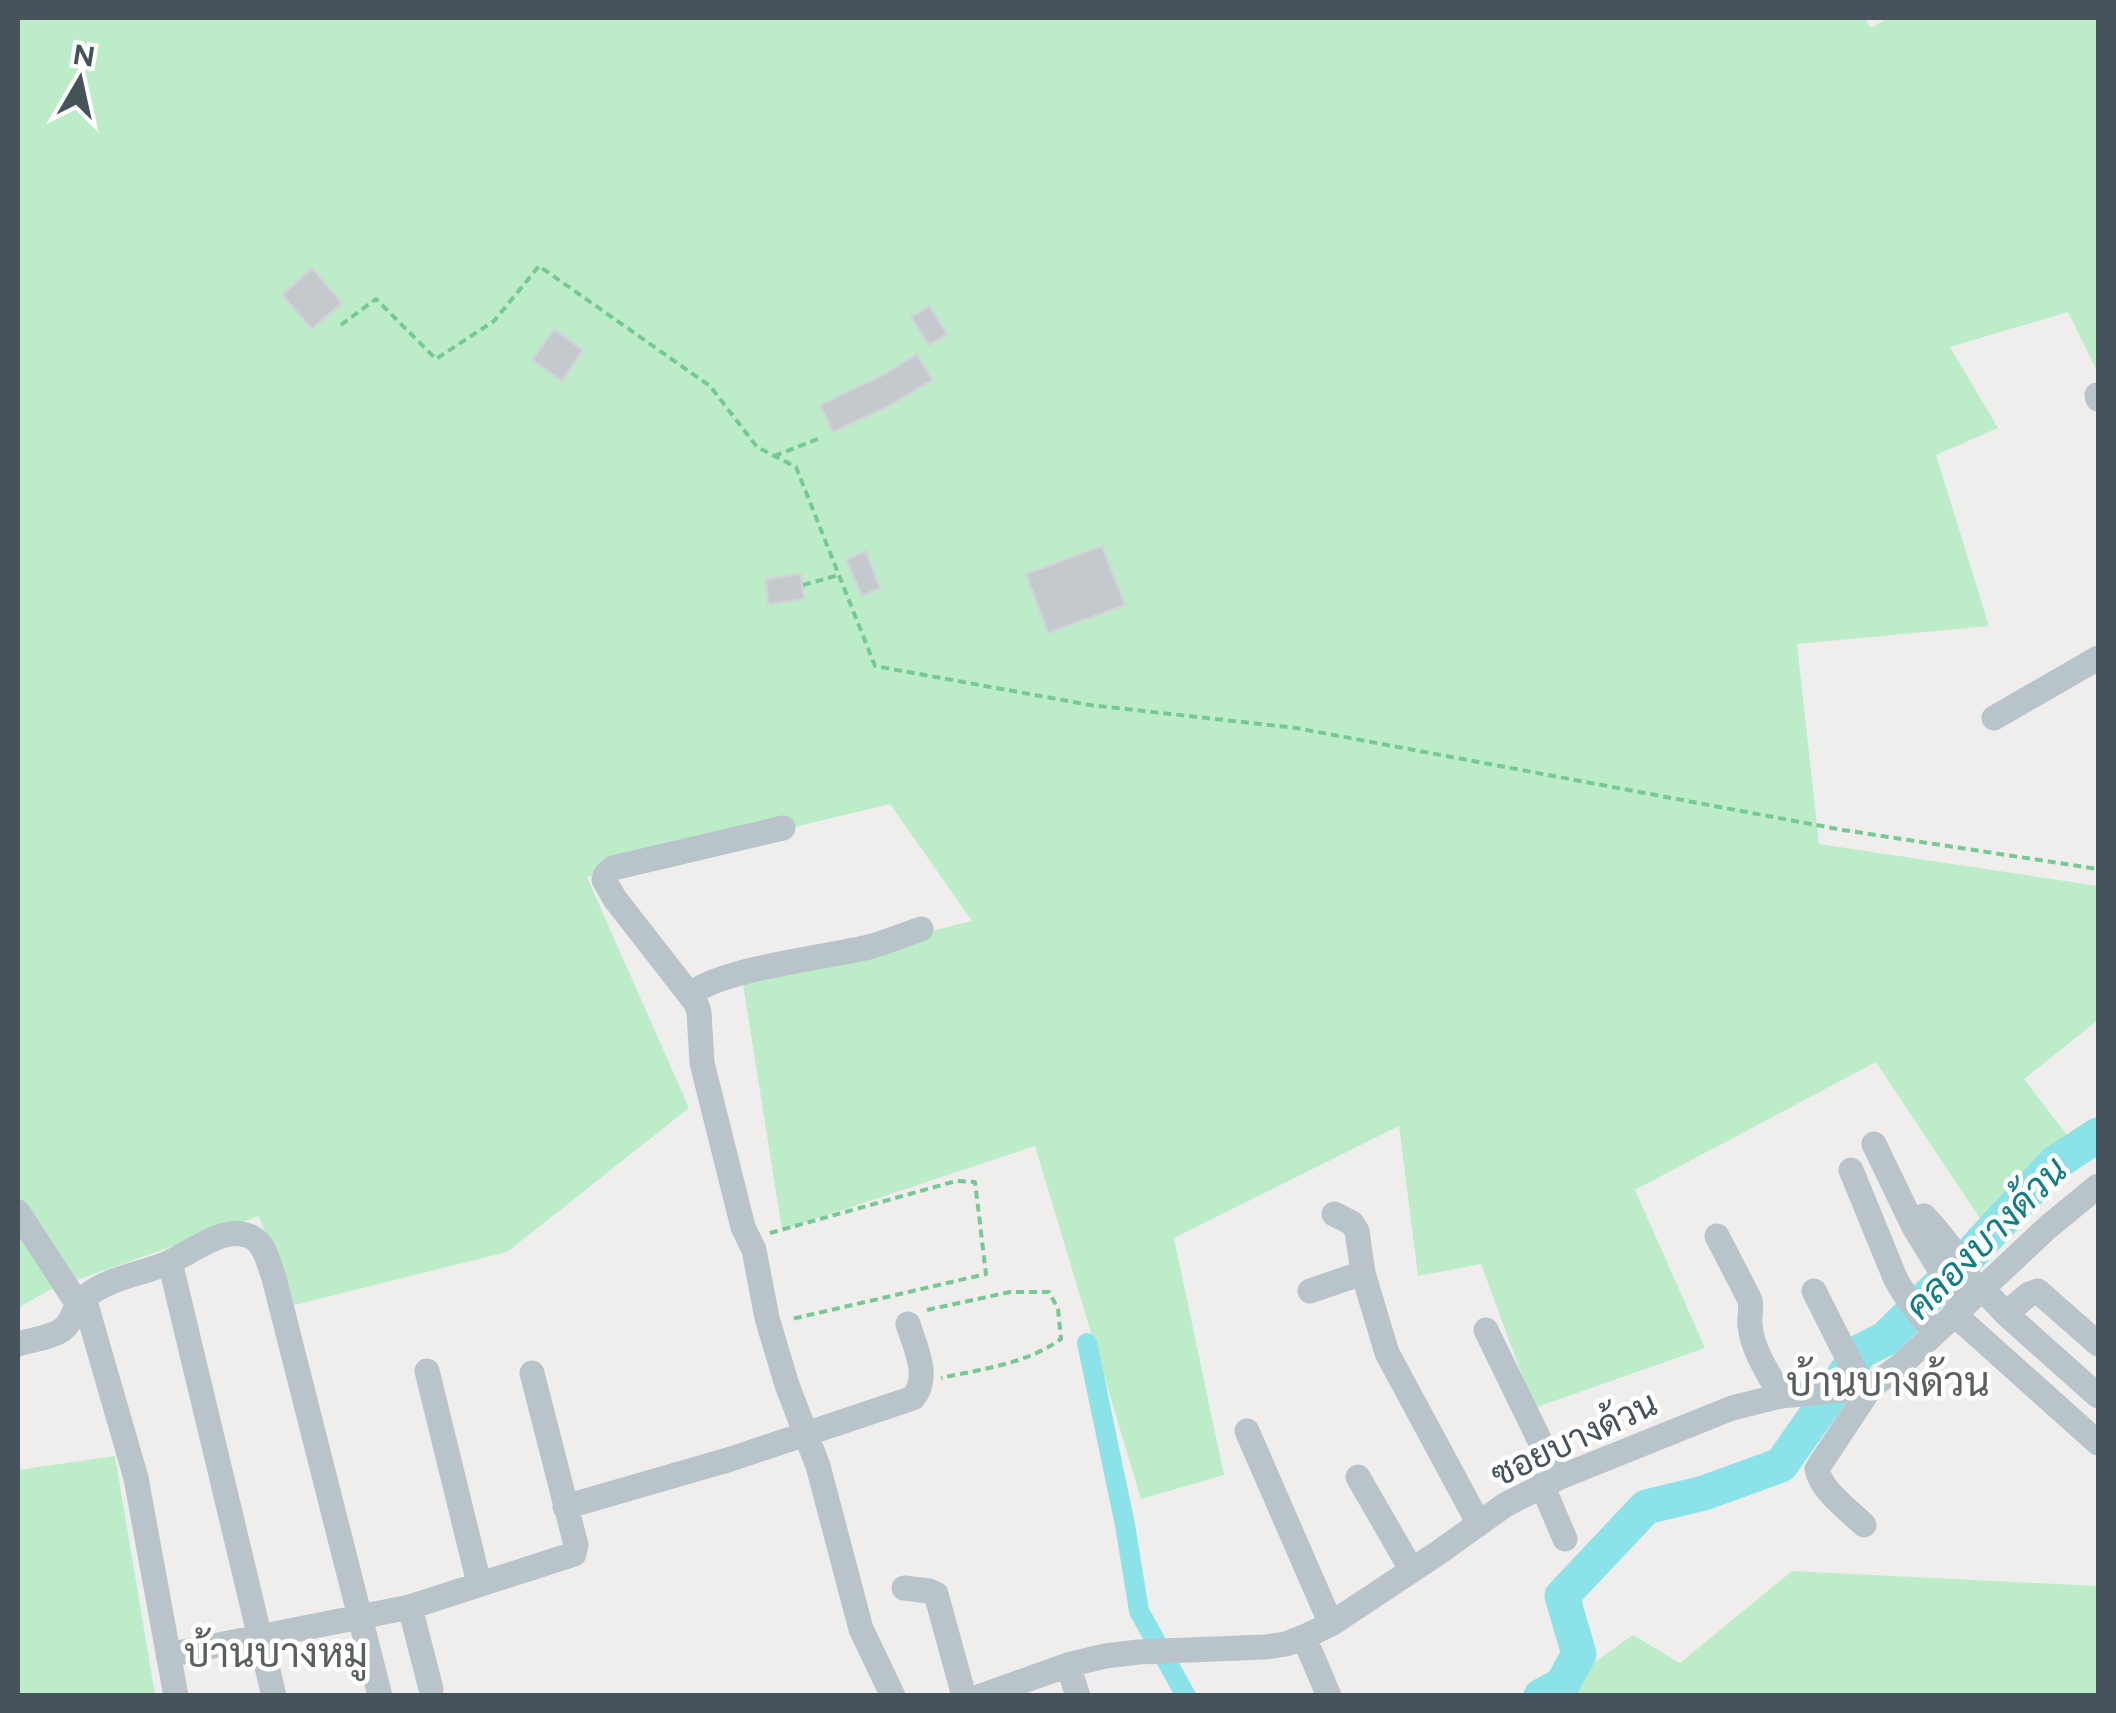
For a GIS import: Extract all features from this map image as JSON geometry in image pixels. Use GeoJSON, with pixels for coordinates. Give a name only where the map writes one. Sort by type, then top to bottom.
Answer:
{"type":"FeatureCollection","features":[{"type":"Feature","properties":{"kind":"street"},"geometry":{"type":"LineString","coordinates":[[1994,718],[2098,658]]}},
{"type":"Feature","properties":{"kind":"street"},"geometry":{"type":"LineString","coordinates":[[783,828],[614,868],[604,880],[699,1012],[702,1063],[742,1227],[754,1250],[767,1318],[818,1466],[861,1629],[893,1696]]}},
{"type":"Feature","properties":{"kind":"street"},"geometry":{"type":"LineString","coordinates":[[690,995],[706,983],[872,946],[921,930]]}},
{"type":"Feature","properties":{"kind":"street"},"geometry":{"type":"LineString","coordinates":[[1874,1144],[1961,1286],[2098,1444]]}},
{"type":"Feature","properties":{"kind":"street"},"geometry":{"type":"LineString","coordinates":[[1851,1170],[1896,1280],[1923,1317]]}},
{"type":"Feature","properties":{"kind":"street"},"geometry":{"type":"LineString","coordinates":[[1864,1524],[1823,1485],[1816,1469],[1857,1378],[1901,1364],[1923,1317],[2098,1186]]}},
{"type":"Feature","properties":{"kind":"street"},"geometry":{"type":"LineString","coordinates":[[18,1212],[81,1301],[136,1478],[176,1696]]}},
{"type":"Feature","properties":{"kind":"street"},"geometry":{"type":"LineString","coordinates":[[1334,1214],[1352,1223],[1356,1230],[1387,1354],[1480,1524]]}},
{"type":"Feature","properties":{"kind":"street"},"geometry":{"type":"LineString","coordinates":[[1924,1216],[1943,1236],[1961,1286],[2006,1314],[2098,1396]]}},
{"type":"Feature","properties":{"kind":"street"},"geometry":{"type":"LineString","coordinates":[[18,1344],[62,1331],[81,1301],[112,1280],[170,1262],[198,1245],[235,1233],[249,1235],[262,1245],[365,1618],[380,1696]]}},
{"type":"Feature","properties":{"kind":"street"},"geometry":{"type":"LineString","coordinates":[[1717,1236],[1750,1300],[1754,1346],[1789,1396]]}},
{"type":"Feature","properties":{"kind":"street"},"geometry":{"type":"LineString","coordinates":[[170,1262],[274,1696]]}},
{"type":"Feature","properties":{"kind":"street"},"geometry":{"type":"LineString","coordinates":[[1310,1291],[1364,1273]]}},
{"type":"Feature","properties":{"kind":"street"},"geometry":{"type":"LineString","coordinates":[[1814,1291],[1857,1378]]}},
{"type":"Feature","properties":{"kind":"street"},"geometry":{"type":"LineString","coordinates":[[2006,1314],[2038,1291],[2098,1344]]}},
{"type":"Feature","properties":{"kind":"street"},"geometry":{"type":"LineString","coordinates":[[565,1507],[731,1460],[913,1398],[922,1382],[921,1366],[908,1324]]}},
{"type":"Feature","properties":{"kind":"street"},"geometry":{"type":"LineString","coordinates":[[1486,1330],[1550,1482],[1565,1539]]}},
{"type":"Feature","properties":{"kind":"street"},"geometry":{"type":"LineString","coordinates":[[427,1371],[479,1583]]}},
{"type":"Feature","properties":{"kind":"street"},"geometry":{"type":"LineString","coordinates":[[168,1656],[403,1609],[574,1554],[576,1545],[532,1372]]}},
{"type":"Feature","properties":{"kind":"street","name":"ซอยบางด้วน"},"geometry":{"type":"LineString","coordinates":[[981,1696],[1068,1665],[1138,1652],[1264,1647],[1304,1638],[1438,1553],[1505,1505],[1550,1482],[1732,1408],[1857,1378]]}},
{"type":"Feature","properties":{"kind":"street"},"geometry":{"type":"LineString","coordinates":[[1247,1431],[1330,1624]]}},
{"type":"Feature","properties":{"kind":"street"},"geometry":{"type":"LineString","coordinates":[[1358,1477],[1411,1569]]}},
{"type":"Feature","properties":{"kind":"street"},"geometry":{"type":"LineString","coordinates":[[904,1588],[936,1594],[964,1696]]}},
{"type":"Feature","properties":{"kind":"street"},"geometry":{"type":"LineString","coordinates":[[403,1609],[431,1690]]}},
{"type":"Feature","properties":{"kind":"street"},"geometry":{"type":"LineString","coordinates":[[1304,1638],[1329,1696]]}},
{"type":"Feature","properties":{"kind":"street"},"geometry":{"type":"LineString","coordinates":[[1068,1665],[1078,1696]]}},
{"type":"Feature","properties":{"kind":"path"},"geometry":{"type":"LineString","coordinates":[[341,325],[376,299],[436,359],[494,322],[539,266],[710,386],[756,447],[796,467],[875,666],[1090,705],[1296,728],[1843,830],[2098,869]]}},
{"type":"Feature","properties":{"kind":"path"},"geometry":{"type":"LineString","coordinates":[[774,456],[820,438]]}},
{"type":"Feature","properties":{"kind":"path"},"geometry":{"type":"LineString","coordinates":[[803,584],[839,575]]}},
{"type":"Feature","properties":{"kind":"path"},"geometry":{"type":"LineString","coordinates":[[767,1318],[796,1319],[986,1274],[975,1182],[956,1181],[770,1232]]}},
{"type":"Feature","properties":{"kind":"path"},"geometry":{"type":"LineString","coordinates":[[908,1324],[906,1314],[1010,1292],[1050,1292],[1058,1309],[1061,1339],[1046,1350],[1014,1362],[922,1382]]}},
{"type":"Feature","properties":{"kind":"green space"},"geometry":{"type":"Polygon","coordinates":[[[18,18],[1865,18],[1871,28],[1888,18],[2098,18],[2098,373],[2068,312],[1950,347],[1998,428],[1936,455],[1989,626],[1797,644],[1819,844],[2098,886],[2098,1020],[2024,1079],[2071,1140],[1987,1229],[1876,1062],[1635,1190],[1705,1348],[1534,1408],[1481,1264],[1418,1276],[1399,1126],[1174,1238],[1224,1475],[1141,1499],[1035,1146],[782,1230],[742,978],[972,921],[890,804],[587,877],[689,1108],[507,1252],[290,1306],[259,1216],[51,1289],[18,1308],[18,18]]]}},
{"type":"Feature","properties":{"kind":"green space"},"geometry":{"type":"Polygon","coordinates":[[[115,1456],[155,1695],[18,1695],[18,1470],[115,1456]]]}},
{"type":"Feature","properties":{"kind":"green space"},"geometry":{"type":"Polygon","coordinates":[[[1792,1571],[2098,1584],[2098,1695],[1571,1696],[1562,1685],[1633,1635],[1680,1663],[1792,1571]]]}},
{"type":"Feature","properties":{"kind":"building"},"geometry":{"type":"Polygon","coordinates":[[[312,268],[342,303],[312,329],[282,295],[312,268]]]}},
{"type":"Feature","properties":{"kind":"building"},"geometry":{"type":"Polygon","coordinates":[[[929,306],[947,334],[929,345],[911,317],[929,306]]]}},
{"type":"Feature","properties":{"kind":"building"},"geometry":{"type":"Polygon","coordinates":[[[554,329],[583,350],[562,381],[532,360],[554,329]]]}},
{"type":"Feature","properties":{"kind":"building"},"geometry":{"type":"Polygon","coordinates":[[[917,354],[932,380],[833,432],[820,405],[917,354]]]}},
{"type":"Feature","properties":{"kind":"building"},"geometry":{"type":"Polygon","coordinates":[[[1102,546],[1125,605],[1048,633],[1026,574],[1102,546]]]}},
{"type":"Feature","properties":{"kind":"building"},"geometry":{"type":"Polygon","coordinates":[[[866,551],[880,588],[862,596],[846,560],[866,551]]]}},
{"type":"Feature","properties":{"kind":"building"},"geometry":{"type":"Polygon","coordinates":[[[801,574],[804,599],[768,604],[766,579],[801,574]]]}},
{"type":"Feature","properties":{"kind":"waterway","name":"คลองบางด้วน"},"geometry":{"type":"LineString","coordinates":[[1541,1696],[1562,1685],[1579,1654],[1562,1596],[1646,1507],[1704,1493],[1781,1465],[1861,1351],[1885,1339],[2055,1163],[2098,1135]]}},
{"type":"Feature","properties":{"kind":"waterway"},"geometry":{"type":"LineString","coordinates":[[1087,1343],[1139,1611],[1186,1696]]}},
{"type":"Feature","properties":{"kind":"district","name":"บ้านบางด้วน"},"geometry":{"type":"Point","coordinates":[1888,1382]}},
{"type":"Feature","properties":{"kind":"district","name":"บ้านบางหมู"},"geometry":{"type":"Point","coordinates":[276,1653]}}]}
